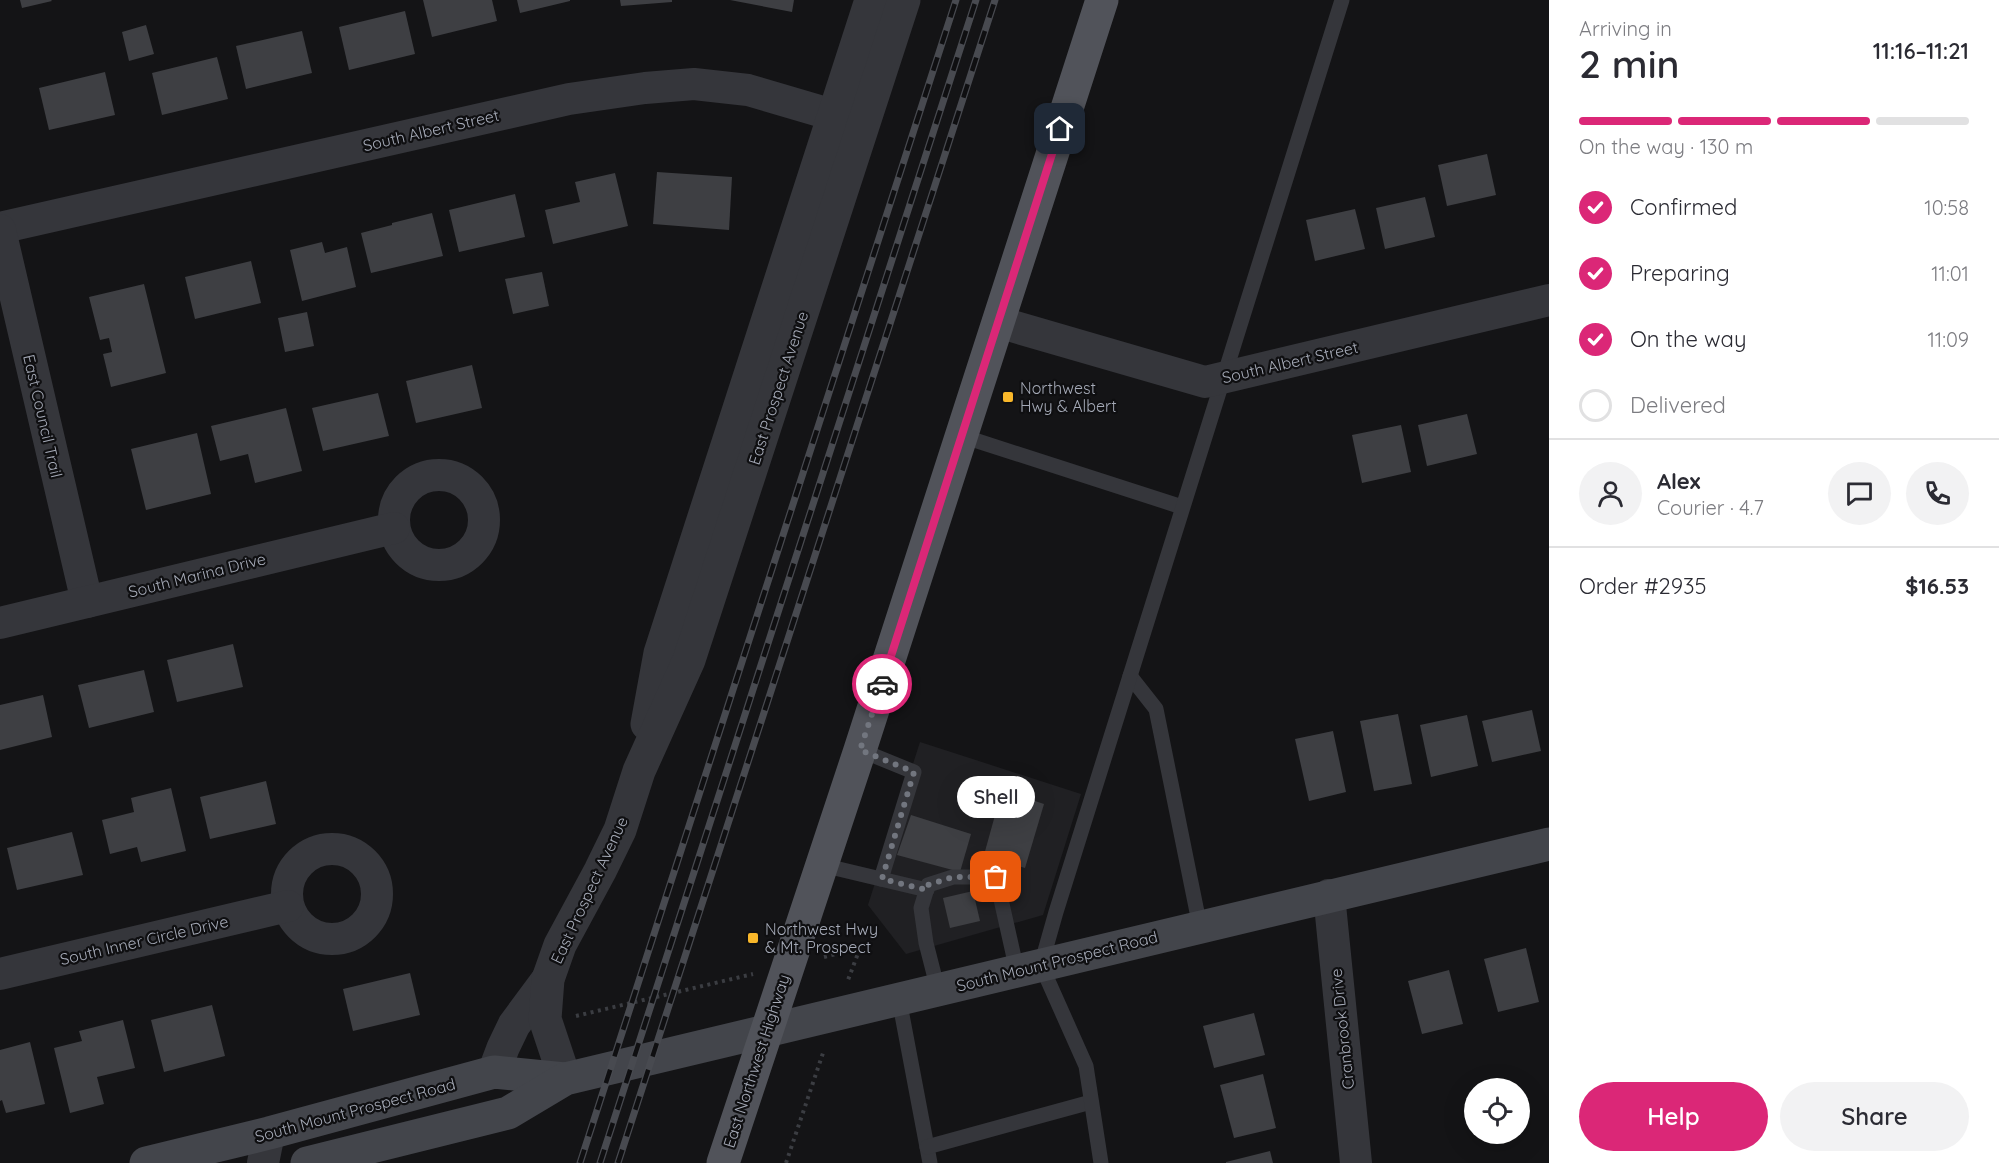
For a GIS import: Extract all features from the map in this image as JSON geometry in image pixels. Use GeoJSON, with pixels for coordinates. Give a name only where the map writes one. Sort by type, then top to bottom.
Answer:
{"type":"FeatureCollection","features":[{"type":"Feature","properties":{"kind":"main road","name":"East Northwest Highway"},"geometry":{"type":"LineString","coordinates":[[723,1163],[860,750],[1102,0]]}},
{"type":"Feature","properties":{"kind":"main road","name":"South Mount Prospect Road"},"geometry":{"type":"LineString","coordinates":[[307,1163],[508,1113],[565,1079],[1549,844]]}},
{"type":"Feature","properties":{"kind":"main road","name":"South Mount Prospect Road"},"geometry":{"type":"LineString","coordinates":[[146,1163],[266,1148],[494,1072],[565,1079]]}},
{"type":"Feature","properties":{"kind":"street","name":"East Prospect Avenue"},"geometry":{"type":"LineString","coordinates":[[639,771],[660,653],[871,0]]}},
{"type":"Feature","properties":{"kind":"street","name":"East Prospect Avenue"},"geometry":{"type":"LineString","coordinates":[[565,1079],[545,1019],[548,979],[560,945],[620,830],[639,771],[689,660],[904,0]]}},
{"type":"Feature","properties":{"kind":"street","name":"South Albert Street"},"geometry":{"type":"LineString","coordinates":[[0,229],[569,99],[645,88],[694,84],[748,90],[864,124]]}},
{"type":"Feature","properties":{"kind":"street","name":"East Council Trail"},"geometry":{"type":"LineString","coordinates":[[0,229],[87,602]]}},
{"type":"Feature","properties":{"kind":"street","name":"South Albert Street"},"geometry":{"type":"LineString","coordinates":[[998,322],[1205,382],[1549,300]]}},
{"type":"Feature","properties":{"kind":"street","name":"South Marina Drive"},"geometry":{"type":"LineString","coordinates":[[0,623],[394,528]]}},
{"type":"Feature","properties":{"kind":"street","name":"Cranbrook Drive"},"geometry":{"type":"LineString","coordinates":[[1329,895],[1356,1163]]}},
{"type":"Feature","properties":{"kind":"street","name":"South Inner Circle Drive"},"geometry":{"type":"LineString","coordinates":[[0,974],[288,906]]}},
{"type":"Feature","properties":{"kind":"street"},"geometry":{"type":"LineString","coordinates":[[494,1072],[514,1025],[548,979]]}},
{"type":"Feature","properties":{"kind":"lane"},"geometry":{"type":"LineString","coordinates":[[1029,968],[1056,912],[1342,0]]}},
{"type":"Feature","properties":{"kind":"lane"},"geometry":{"type":"LineString","coordinates":[[962,436],[1182,507]]}},
{"type":"Feature","properties":{"kind":"lane"},"geometry":{"type":"LineString","coordinates":[[1130,676],[1156,710],[1200,927]]}},
{"type":"Feature","properties":{"kind":"lane"},"geometry":{"type":"LineString","coordinates":[[860,750],[914,772],[882,879]]}},
{"type":"Feature","properties":{"kind":"lane"},"geometry":{"type":"LineString","coordinates":[[822,865],[927,890]]}},
{"type":"Feature","properties":{"kind":"lane"},"geometry":{"type":"LineString","coordinates":[[938,990],[926,943],[921,908],[928,885],[953,877],[996,877],[1029,968],[1086,1066],[1101,1163]]}},
{"type":"Feature","properties":{"kind":"lane"},"geometry":{"type":"LineString","coordinates":[[899,999],[930,1163]]}},
{"type":"Feature","properties":{"kind":"lane"},"geometry":{"type":"LineString","coordinates":[[927,1147],[1091,1102]]}},
{"type":"Feature","properties":{"kind":"path"},"geometry":{"type":"LineString","coordinates":[[582,1015],[743,976]]}},
{"type":"Feature","properties":{"kind":"path"},"geometry":{"type":"LineString","coordinates":[[786,1163],[820,1062]]}},
{"type":"Feature","properties":{"kind":"shaded area"},"geometry":{"type":"Polygon","coordinates":[[[920,742],[1081,794],[1043,915],[906,954],[868,905],[920,742]]]}},
{"type":"Feature","properties":{"kind":"building"},"geometry":{"type":"Polygon","coordinates":[[[20,0],[51,0],[52,1],[22,8],[20,0]]]}},
{"type":"Feature","properties":{"kind":"building"},"geometry":{"type":"Polygon","coordinates":[[[423,0],[492,0],[497,21],[432,37],[423,0]]]}},
{"type":"Feature","properties":{"kind":"building"},"geometry":{"type":"Polygon","coordinates":[[[517,0],[570,0],[570,1],[520,13],[517,0]]]}},
{"type":"Feature","properties":{"kind":"building"},"geometry":{"type":"Polygon","coordinates":[[[620,0],[672,0],[672,2],[621,6],[620,0]]]}},
{"type":"Feature","properties":{"kind":"building"},"geometry":{"type":"Polygon","coordinates":[[[730,0],[794,0],[792,12],[730,0]]]}},
{"type":"Feature","properties":{"kind":"building"},"geometry":{"type":"Polygon","coordinates":[[[405,11],[415,54],[349,70],[339,27],[405,11]]]}},
{"type":"Feature","properties":{"kind":"building"},"geometry":{"type":"Polygon","coordinates":[[[146,25],[154,54],[129,61],[122,32],[146,25]]]}},
{"type":"Feature","properties":{"kind":"building"},"geometry":{"type":"Polygon","coordinates":[[[302,31],[312,73],[246,89],[236,46],[302,31]]]}},
{"type":"Feature","properties":{"kind":"building"},"geometry":{"type":"Polygon","coordinates":[[[217,57],[228,99],[162,115],[152,73],[217,57]]]}},
{"type":"Feature","properties":{"kind":"building"},"geometry":{"type":"Polygon","coordinates":[[[105,72],[115,115],[49,130],[39,88],[105,72]]]}},
{"type":"Feature","properties":{"kind":"building"},"geometry":{"type":"Polygon","coordinates":[[[1487,154],[1496,195],[1447,206],[1438,165],[1487,154]]]}},
{"type":"Feature","properties":{"kind":"building"},"geometry":{"type":"Polygon","coordinates":[[[657,172],[732,177],[729,230],[653,224],[657,172]]]}},
{"type":"Feature","properties":{"kind":"building"},"geometry":{"type":"Polygon","coordinates":[[[615,173],[628,226],[553,244],[545,210],[580,202],[575,182],[615,173]]]}},
{"type":"Feature","properties":{"kind":"building"},"geometry":{"type":"Polygon","coordinates":[[[515,194],[525,237],[459,252],[449,210],[515,194]]]}},
{"type":"Feature","properties":{"kind":"building"},"geometry":{"type":"Polygon","coordinates":[[[1425,197],[1435,237],[1385,249],[1376,208],[1425,197]]]}},
{"type":"Feature","properties":{"kind":"building"},"geometry":{"type":"Polygon","coordinates":[[[1355,209],[1365,249],[1315,261],[1306,220],[1355,209]]]}},
{"type":"Feature","properties":{"kind":"building"},"geometry":{"type":"Polygon","coordinates":[[[432,213],[443,256],[371,273],[361,233],[432,213]]]}},
{"type":"Feature","properties":{"kind":"building"},"geometry":{"type":"Polygon","coordinates":[[[322,242],[325,253],[347,247],[356,287],[302,301],[290,250],[322,242]]]}},
{"type":"Feature","properties":{"kind":"building"},"geometry":{"type":"Polygon","coordinates":[[[251,261],[261,303],[195,319],[185,277],[251,261]]]}},
{"type":"Feature","properties":{"kind":"building"},"geometry":{"type":"Polygon","coordinates":[[[542,272],[549,306],[513,314],[505,279],[542,272]]]}},
{"type":"Feature","properties":{"kind":"building"},"geometry":{"type":"Polygon","coordinates":[[[144,284],[166,373],[111,387],[103,354],[112,352],[109,338],[100,340],[89,297],[144,284]]]}},
{"type":"Feature","properties":{"kind":"building"},"geometry":{"type":"Polygon","coordinates":[[[307,312],[314,346],[285,352],[278,318],[307,312]]]}},
{"type":"Feature","properties":{"kind":"building"},"geometry":{"type":"Polygon","coordinates":[[[472,365],[482,408],[416,423],[406,381],[472,365]]]}},
{"type":"Feature","properties":{"kind":"building"},"geometry":{"type":"Polygon","coordinates":[[[378,393],[389,436],[323,451],[312,408],[378,393]]]}},
{"type":"Feature","properties":{"kind":"building"},"geometry":{"type":"Polygon","coordinates":[[[286,408],[302,471],[255,483],[248,454],[220,461],[211,426],[286,408]]]}},
{"type":"Feature","properties":{"kind":"building"},"geometry":{"type":"Polygon","coordinates":[[[1467,414],[1477,454],[1427,466],[1418,425],[1467,414]]]}},
{"type":"Feature","properties":{"kind":"building"},"geometry":{"type":"Polygon","coordinates":[[[1401,425],[1411,472],[1362,483],[1352,435],[1401,425]]]}},
{"type":"Feature","properties":{"kind":"building"},"geometry":{"type":"Polygon","coordinates":[[[197,433],[211,494],[146,510],[131,449],[197,433]]]}},
{"type":"Feature","properties":{"kind":"building"},"geometry":{"type":"Polygon","coordinates":[[[233,644],[243,687],[177,702],[167,660],[233,644]]]}},
{"type":"Feature","properties":{"kind":"building"},"geometry":{"type":"Polygon","coordinates":[[[144,670],[154,712],[89,728],[78,685],[144,670]]]}},
{"type":"Feature","properties":{"kind":"building"},"geometry":{"type":"Polygon","coordinates":[[[43,695],[52,737],[0,750],[0,705],[43,695]]]}},
{"type":"Feature","properties":{"kind":"building"},"geometry":{"type":"Polygon","coordinates":[[[1532,710],[1541,751],[1492,762],[1482,721],[1532,710]]]}},
{"type":"Feature","properties":{"kind":"building"},"geometry":{"type":"Polygon","coordinates":[[[1398,714],[1412,784],[1374,791],[1360,721],[1398,714]]]}},
{"type":"Feature","properties":{"kind":"building"},"geometry":{"type":"Polygon","coordinates":[[[1467,715],[1478,766],[1431,777],[1420,725],[1467,715]]]}},
{"type":"Feature","properties":{"kind":"building"},"geometry":{"type":"Polygon","coordinates":[[[1333,731],[1346,792],[1309,801],[1295,739],[1333,731]]]}},
{"type":"Feature","properties":{"kind":"building"},"geometry":{"type":"Polygon","coordinates":[[[266,781],[276,824],[210,839],[200,797],[266,781]]]}},
{"type":"Feature","properties":{"kind":"building"},"geometry":{"type":"Polygon","coordinates":[[[171,788],[186,851],[141,862],[137,847],[110,854],[102,820],[134,812],[131,798],[171,788]]]}},
{"type":"Feature","properties":{"kind":"building"},"geometry":{"type":"Polygon","coordinates":[[[1002,790],[1044,804],[1025,868],[984,855],[1002,790]]]}},
{"type":"Feature","properties":{"kind":"building"},"geometry":{"type":"Polygon","coordinates":[[[911,815],[971,834],[960,872],[897,855],[911,815]]]}},
{"type":"Feature","properties":{"kind":"building"},"geometry":{"type":"Polygon","coordinates":[[[72,832],[83,875],[17,890],[7,848],[72,832]]]}},
{"type":"Feature","properties":{"kind":"building"},"geometry":{"type":"Polygon","coordinates":[[[973,891],[980,921],[950,928],[943,898],[973,891]]]}},
{"type":"Feature","properties":{"kind":"building"},"geometry":{"type":"Polygon","coordinates":[[[1526,948],[1539,1002],[1498,1012],[1484,959],[1526,948]]]}},
{"type":"Feature","properties":{"kind":"building"},"geometry":{"type":"Polygon","coordinates":[[[1449,970],[1463,1024],[1422,1034],[1408,981],[1449,970]]]}},
{"type":"Feature","properties":{"kind":"building"},"geometry":{"type":"Polygon","coordinates":[[[410,973],[420,1015],[353,1031],[343,989],[410,973]]]}},
{"type":"Feature","properties":{"kind":"building"},"geometry":{"type":"Polygon","coordinates":[[[212,1005],[225,1056],[164,1072],[151,1020],[212,1005]]]}},
{"type":"Feature","properties":{"kind":"building"},"geometry":{"type":"Polygon","coordinates":[[[1254,1013],[1265,1055],[1214,1068],[1203,1026],[1254,1013]]]}},
{"type":"Feature","properties":{"kind":"building"},"geometry":{"type":"Polygon","coordinates":[[[123,1020],[135,1068],[97,1077],[104,1104],[70,1113],[54,1048],[82,1041],[79,1031],[123,1020]]]}},
{"type":"Feature","properties":{"kind":"building"},"geometry":{"type":"Polygon","coordinates":[[[30,1042],[45,1104],[6,1113],[2,1100],[0,1101],[0,1050],[30,1042]]]}},
{"type":"Feature","properties":{"kind":"building"},"geometry":{"type":"Polygon","coordinates":[[[1263,1074],[1276,1128],[1234,1138],[1220,1085],[1263,1074]]]}},
{"type":"Feature","properties":{"kind":"building"},"geometry":{"type":"Polygon","coordinates":[[[1270,1151],[1273,1163],[1226,1163],[1226,1162],[1270,1151]]]}},
{"type":"Feature","properties":{"kind":"railway"},"geometry":{"type":"LineString","coordinates":[[580,1163],[956,0]]}},
{"type":"Feature","properties":{"kind":"railway"},"geometry":{"type":"LineString","coordinates":[[600,1163],[976,0]]}},
{"type":"Feature","properties":{"kind":"railway"},"geometry":{"type":"LineString","coordinates":[[618,1163],[995,0]]}},
{"type":"Feature","properties":{"kind":"way so far"},"geometry":{"type":"LineString","coordinates":[[882,684],[860,750],[914,772],[882,879],[927,890],[928,885],[953,877],[996,877]]}},
{"type":"Feature","properties":{"kind":"place","name":"Northwest Hwy & Albert"},"geometry":{"type":"Point","coordinates":[1008,397]}},
{"type":"Feature","properties":{"kind":"place","name":"Shell"},"geometry":{"type":"Point","coordinates":[996,877]}},
{"type":"Feature","properties":{"kind":"place","name":"Northwest Hwy & Mt. Prospect"},"geometry":{"type":"Point","coordinates":[753,938]}},
{"type":"Feature","properties":{"kind":"route"},"geometry":{"type":"LineString","coordinates":[[882,684],[1060,129]]}}]}
